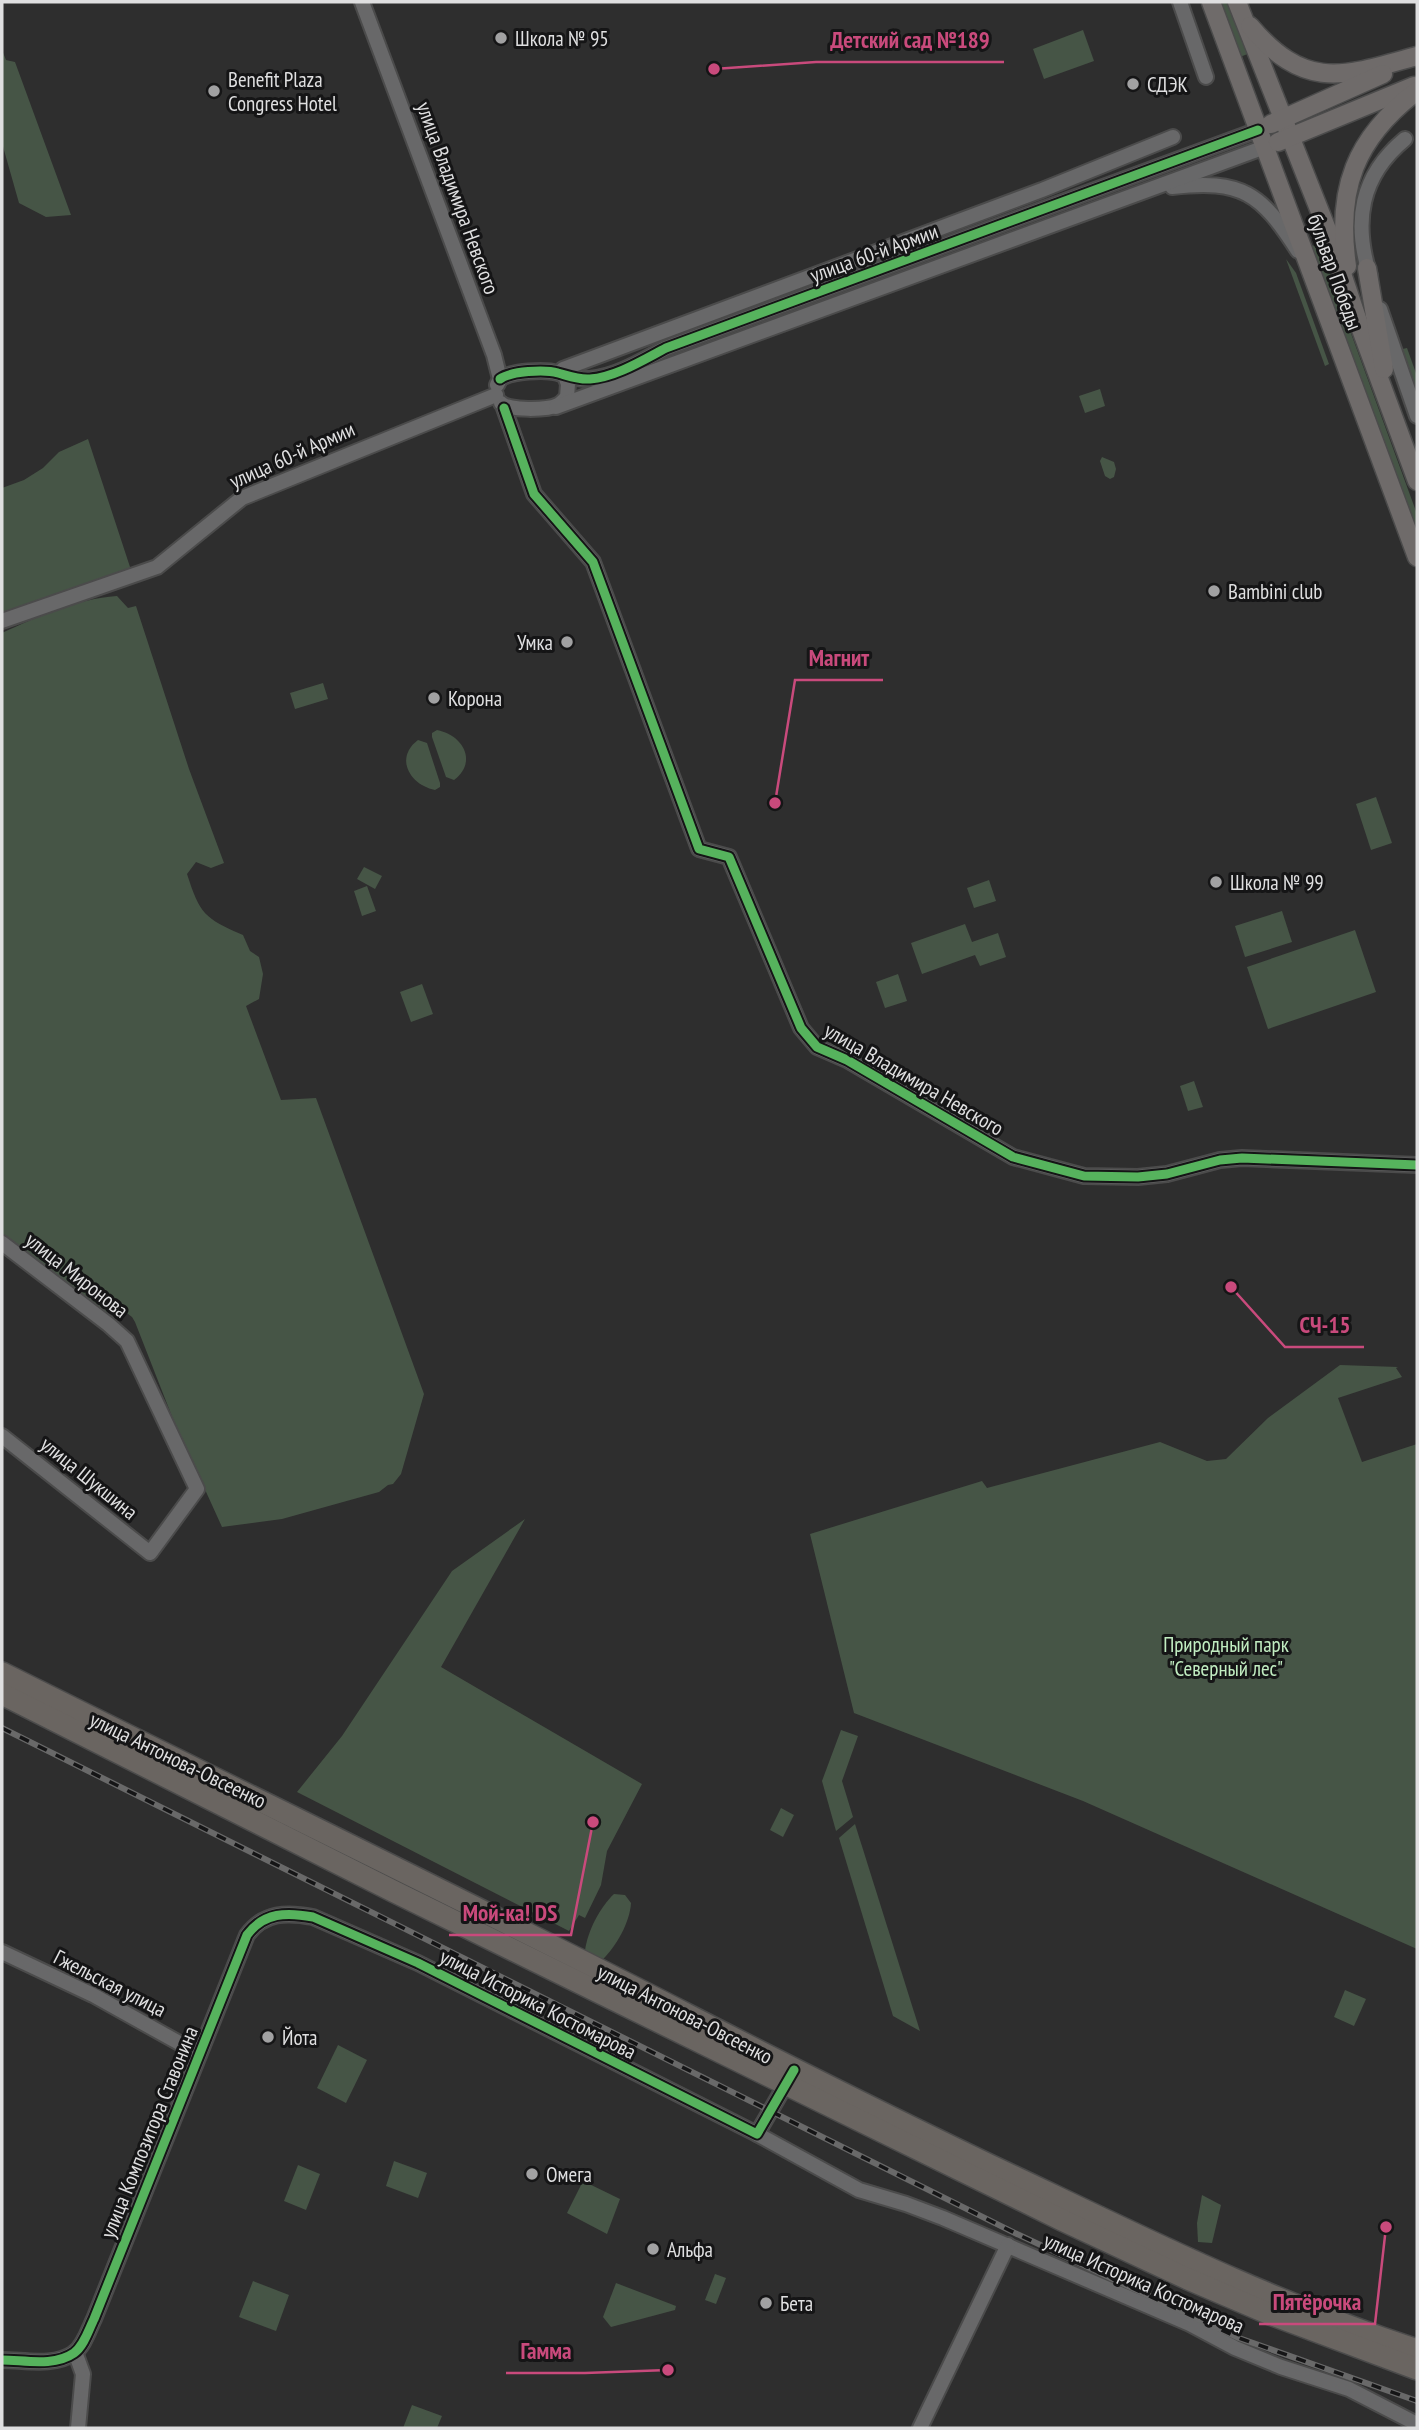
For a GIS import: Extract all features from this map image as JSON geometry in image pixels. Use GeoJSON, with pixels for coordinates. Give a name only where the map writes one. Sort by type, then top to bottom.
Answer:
{"type":"FeatureCollection","features":[{"type":"Feature","properties":{"kind":"highway","name":"улица Антонова-Овсеенко"},"geometry":{"type":"LineString","coordinates":[[2,1673],[499,1919],[791,2077],[913,2148],[1188,2279],[1269,2314],[1417,2369]]}},
{"type":"Feature","properties":{"kind":"highway","name":"улица Антонова-Овсеенко"},"geometry":{"type":"LineString","coordinates":[[2,1694],[395,1892],[791,2077],[1197,2264],[1275,2298],[1417,2350]]}},
{"type":"Feature","properties":{"kind":"main road","name":"бульвар Победы"},"geometry":{"type":"LineString","coordinates":[[1211,2],[1417,558]]}},
{"type":"Feature","properties":{"kind":"main road","name":"бульвар Победы"},"geometry":{"type":"LineString","coordinates":[[1240,8],[1328,232],[1417,481]]}},
{"type":"Feature","properties":{"kind":"main road"},"geometry":{"type":"LineString","coordinates":[[1240,8],[1275,51],[1301,69],[1340,75],[1417,57]]}},
{"type":"Feature","properties":{"kind":"main road","name":"улица 60-й Армии"},"geometry":{"type":"LineString","coordinates":[[1262,139],[1282,119],[1417,57]]}},
{"type":"Feature","properties":{"kind":"main road","name":"улица 60-й Армии"},"geometry":{"type":"LineString","coordinates":[[1262,139],[1289,138],[1417,85]]}},
{"type":"Feature","properties":{"kind":"main road"},"geometry":{"type":"LineString","coordinates":[[1359,324],[1346,263],[1344,204],[1348,184],[1359,155],[1373,132],[1403,101],[1417,91]]}},
{"type":"Feature","properties":{"kind":"main road"},"geometry":{"type":"LineString","coordinates":[[1367,268],[1391,411]]}},
{"type":"Feature","properties":{"kind":"street","name":"улица Владимира Невского"},"geometry":{"type":"LineString","coordinates":[[362,2],[494,355],[500,379],[496,395],[504,408],[534,494],[593,562],[699,849],[729,856],[801,1028],[817,1047],[847,1060],[1013,1157],[1084,1176],[1138,1177],[1167,1174],[1220,1160],[1242,1158],[1417,1166]]}},
{"type":"Feature","properties":{"kind":"street"},"geometry":{"type":"LineString","coordinates":[[1181,2],[1206,77]]}},
{"type":"Feature","properties":{"kind":"street"},"geometry":{"type":"LineString","coordinates":[[504,408],[556,407],[567,397],[568,384],[564,373],[1041,190],[1173,136]]}},
{"type":"Feature","properties":{"kind":"street","name":"улица 60-й Армии"},"geometry":{"type":"LineString","coordinates":[[500,379],[516,373],[564,373],[588,379],[601,377],[636,364],[666,348],[985,231],[1262,139]]}},
{"type":"Feature","properties":{"kind":"street","name":"улица 60-й Армии"},"geometry":{"type":"LineString","coordinates":[[556,407],[1150,190],[1262,139]]}},
{"type":"Feature","properties":{"kind":"street"},"geometry":{"type":"LineString","coordinates":[[1405,139],[1385,157],[1367,191],[1360,231],[1367,268],[1417,416]]}},
{"type":"Feature","properties":{"kind":"street"},"geometry":{"type":"LineString","coordinates":[[1150,190],[1213,184],[1245,193],[1265,206],[1281,225],[1313,275]]}},
{"type":"Feature","properties":{"kind":"street"},"geometry":{"type":"LineString","coordinates":[[985,231],[992,248]]}},
{"type":"Feature","properties":{"kind":"street","name":"улица 60-й Армии"},"geometry":{"type":"LineString","coordinates":[[2,621],[157,567],[242,498],[496,395]]}},
{"type":"Feature","properties":{"kind":"street","name":"улица Миронова"},"geometry":{"type":"LineString","coordinates":[[2,1243],[127,1340],[197,1489],[150,1553]]}},
{"type":"Feature","properties":{"kind":"street","name":"улица Шукшина"},"geometry":{"type":"LineString","coordinates":[[2,1436],[150,1553]]}},
{"type":"Feature","properties":{"kind":"street","name":"улица Историка Костомарова"},"geometry":{"type":"LineString","coordinates":[[247,1935],[253,1927],[269,1916],[296,1914],[313,1917],[418,1963],[757,2134],[859,2190],[906,2204],[1007,2245],[1190,2324],[1235,2348],[1281,2367],[1349,2389],[1417,2424]]}},
{"type":"Feature","properties":{"kind":"street","name":"улица Композитора Ставонина"},"geometry":{"type":"LineString","coordinates":[[79,2347],[94,2319],[247,1935]]}},
{"type":"Feature","properties":{"kind":"street","name":"Гжельская улица"},"geometry":{"type":"LineString","coordinates":[[2,1952],[93,1995],[199,2054]]}},
{"type":"Feature","properties":{"kind":"street"},"geometry":{"type":"LineString","coordinates":[[757,2134],[791,2077]]}},
{"type":"Feature","properties":{"kind":"street"},"geometry":{"type":"LineString","coordinates":[[920,2428],[1007,2245]]}},
{"type":"Feature","properties":{"kind":"street"},"geometry":{"type":"LineString","coordinates":[[2,2360],[61,2359],[79,2347],[83,2375],[78,2428]]}},
{"type":"Feature","properties":{"kind":"green space"},"geometry":{"type":"Polygon","coordinates":[[[1219,2],[1231,2],[1250,53],[1240,57],[1219,2]]]}},
{"type":"Feature","properties":{"kind":"green space"},"geometry":{"type":"Polygon","coordinates":[[[1083,30],[1094,61],[1044,79],[1033,49],[1083,30]]]}},
{"type":"Feature","properties":{"kind":"green space"},"geometry":{"type":"Polygon","coordinates":[[[2,50],[6,60],[15,62],[71,215],[46,217],[19,203],[2,143],[2,50]]]}},
{"type":"Feature","properties":{"kind":"green space"},"geometry":{"type":"Polygon","coordinates":[[[1309,245],[1324,247],[1333,284],[1417,514],[1417,534],[1309,245]]]}},
{"type":"Feature","properties":{"kind":"green space"},"geometry":{"type":"Polygon","coordinates":[[[1286,259],[1296,273],[1329,364],[1325,366],[1286,259]]]}},
{"type":"Feature","properties":{"kind":"green space"},"geometry":{"type":"Polygon","coordinates":[[[1407,348],[1417,376],[1417,401],[1398,350],[1407,348]]]}},
{"type":"Feature","properties":{"kind":"green space"},"geometry":{"type":"Polygon","coordinates":[[[1100,389],[1105,406],[1085,413],[1079,396],[1100,389]]]}},
{"type":"Feature","properties":{"kind":"green space"},"geometry":{"type":"Polygon","coordinates":[[[88,439],[131,570],[2,613],[2,488],[24,480],[43,468],[59,452],[88,439]]]}},
{"type":"Feature","properties":{"kind":"green space"},"geometry":{"type":"Polygon","coordinates":[[[1102,457],[1114,462],[1116,469],[1114,477],[1110,479],[1105,476],[1100,461],[1102,457]]]}},
{"type":"Feature","properties":{"kind":"green space"},"geometry":{"type":"Polygon","coordinates":[[[117,596],[128,608],[136,606],[189,769],[224,863],[211,868],[196,862],[187,874],[196,898],[212,919],[243,935],[250,951],[259,957],[263,974],[259,999],[246,1006],[281,1100],[316,1098],[424,1394],[401,1474],[393,1484],[379,1492],[282,1519],[222,1527],[173,1419],[132,1317],[107,1298],[108,1324],[2,1243],[2,633],[72,605],[117,596]]]}},
{"type":"Feature","properties":{"kind":"green space"},"geometry":{"type":"Polygon","coordinates":[[[323,683],[328,699],[295,709],[290,693],[323,683]]]}},
{"type":"Feature","properties":{"kind":"green space"},"geometry":{"type":"Polygon","coordinates":[[[437,730],[454,737],[464,750],[465,765],[454,780],[446,777],[432,737],[432,733],[437,730]]]}},
{"type":"Feature","properties":{"kind":"green space"},"geometry":{"type":"Polygon","coordinates":[[[418,740],[427,743],[440,783],[440,787],[435,790],[418,783],[408,770],[407,755],[418,740]]]}},
{"type":"Feature","properties":{"kind":"green space"},"geometry":{"type":"Polygon","coordinates":[[[1376,797],[1392,843],[1371,850],[1356,804],[1376,797]]]}},
{"type":"Feature","properties":{"kind":"green space"},"geometry":{"type":"Polygon","coordinates":[[[364,867],[382,876],[375,889],[357,879],[364,867]]]}},
{"type":"Feature","properties":{"kind":"green space"},"geometry":{"type":"Polygon","coordinates":[[[989,880],[996,901],[974,908],[967,888],[989,880]]]}},
{"type":"Feature","properties":{"kind":"green space"},"geometry":{"type":"Polygon","coordinates":[[[367,886],[376,911],[362,916],[354,891],[367,886]]]}},
{"type":"Feature","properties":{"kind":"green space"},"geometry":{"type":"Polygon","coordinates":[[[1282,911],[1292,942],[1245,957],[1235,926],[1282,911]]]}},
{"type":"Feature","properties":{"kind":"green space"},"geometry":{"type":"Polygon","coordinates":[[[965,924],[972,942],[998,933],[1006,957],[980,966],[975,955],[922,974],[911,943],[965,924]]]}},
{"type":"Feature","properties":{"kind":"green space"},"geometry":{"type":"Polygon","coordinates":[[[1355,930],[1376,992],[1268,1029],[1247,967],[1355,930]]]}},
{"type":"Feature","properties":{"kind":"green space"},"geometry":{"type":"Polygon","coordinates":[[[898,974],[907,1001],[885,1008],[876,982],[898,974]]]}},
{"type":"Feature","properties":{"kind":"green space"},"geometry":{"type":"Polygon","coordinates":[[[422,984],[433,1014],[411,1022],[400,992],[422,984]]]}},
{"type":"Feature","properties":{"kind":"green space"},"geometry":{"type":"Polygon","coordinates":[[[1194,1081],[1203,1107],[1188,1111],[1180,1086],[1194,1081]]]}},
{"type":"Feature","properties":{"kind":"green space","name":"Природный парк \"Северный лес\""},"geometry":{"type":"Polygon","coordinates":[[[1340,1365],[1398,1367],[1396,1368],[1402,1377],[1338,1398],[1362,1462],[1417,1444],[1417,1949],[1083,1801],[854,1713],[810,1534],[982,1481],[987,1488],[1160,1442],[1207,1461],[1226,1459],[1268,1418],[1340,1365]]]}},
{"type":"Feature","properties":{"kind":"green space"},"geometry":{"type":"Polygon","coordinates":[[[525,1519],[441,1667],[642,1784],[607,1851],[601,1885],[585,1918],[579,1915],[569,1931],[297,1792],[342,1736],[452,1571],[525,1519]]]}},
{"type":"Feature","properties":{"kind":"green space"},"geometry":{"type":"Polygon","coordinates":[[[841,1730],[858,1736],[842,1781],[853,1817],[836,1831],[822,1781],[841,1730]]]}},
{"type":"Feature","properties":{"kind":"green space"},"geometry":{"type":"Polygon","coordinates":[[[781,1808],[794,1815],[783,1837],[770,1830],[781,1808]]]}},
{"type":"Feature","properties":{"kind":"green space"},"geometry":{"type":"Polygon","coordinates":[[[855,1824],[920,2031],[893,2016],[839,1838],[855,1824]]]}},
{"type":"Feature","properties":{"kind":"green space"},"geometry":{"type":"Polygon","coordinates":[[[614,1894],[625,1895],[631,1903],[630,1910],[621,1934],[602,1960],[585,1951],[586,1944],[599,1913],[614,1894]]]}},
{"type":"Feature","properties":{"kind":"green space"},"geometry":{"type":"Polygon","coordinates":[[[1345,1990],[1366,1999],[1354,2026],[1334,2017],[1345,1990]]]}},
{"type":"Feature","properties":{"kind":"green space"},"geometry":{"type":"Polygon","coordinates":[[[338,2045],[367,2060],[346,2103],[317,2088],[338,2045]]]}},
{"type":"Feature","properties":{"kind":"green space"},"geometry":{"type":"Polygon","coordinates":[[[394,2161],[427,2173],[418,2198],[386,2186],[394,2161]]]}},
{"type":"Feature","properties":{"kind":"green space"},"geometry":{"type":"Polygon","coordinates":[[[298,2165],[320,2174],[306,2210],[284,2201],[298,2165]]]}},
{"type":"Feature","properties":{"kind":"green space"},"geometry":{"type":"Polygon","coordinates":[[[583,2181],[620,2199],[607,2234],[567,2213],[583,2181]]]}},
{"type":"Feature","properties":{"kind":"green space"},"geometry":{"type":"Polygon","coordinates":[[[1202,2195],[1221,2205],[1212,2243],[1198,2242],[1197,2223],[1202,2195]]]}},
{"type":"Feature","properties":{"kind":"green space"},"geometry":{"type":"Polygon","coordinates":[[[715,2274],[726,2278],[716,2304],[705,2300],[715,2274]]]}},
{"type":"Feature","properties":{"kind":"green space"},"geometry":{"type":"Polygon","coordinates":[[[253,2281],[289,2295],[276,2331],[239,2317],[253,2281]]]}},
{"type":"Feature","properties":{"kind":"green space"},"geometry":{"type":"Polygon","coordinates":[[[616,2283],[676,2306],[675,2310],[611,2327],[603,2317],[616,2283]]]}},
{"type":"Feature","properties":{"kind":"green space"},"geometry":{"type":"Polygon","coordinates":[[[412,2405],[442,2416],[437,2428],[403,2428],[412,2405]]]}},
{"type":"Feature","properties":{"kind":"railway"},"geometry":{"type":"LineString","coordinates":[[2,1728],[1017,2234],[1239,2338],[1417,2401]]}},
{"type":"Feature","properties":{"kind":"cycle path"},"geometry":{"type":"LineString","coordinates":[[500,379],[512,374],[537,371],[586,379],[610,375],[666,348],[1258,130]]}},
{"type":"Feature","properties":{"kind":"cycle path"},"geometry":{"type":"LineString","coordinates":[[504,408],[534,494],[593,562],[699,849],[729,857],[801,1028],[817,1047],[847,1060],[1013,1157],[1084,1176],[1138,1177],[1167,1174],[1220,1160],[1242,1158],[1417,1165]]}},
{"type":"Feature","properties":{"kind":"cycle path"},"geometry":{"type":"LineString","coordinates":[[2,2360],[57,2360],[74,2353],[83,2342],[247,1935],[268,1918],[285,1914],[313,1917],[418,1963],[757,2134],[794,2070]]}},
{"type":"Feature","properties":{"kind":"place","name":"Школа № 95"},"geometry":{"type":"Point","coordinates":[501,38]}},
{"type":"Feature","properties":{"kind":"place","name":"Детский сад №189"},"geometry":{"type":"Point","coordinates":[714,69]}},
{"type":"Feature","properties":{"kind":"place","name":"СДЭК"},"geometry":{"type":"Point","coordinates":[1133,84]}},
{"type":"Feature","properties":{"kind":"place","name":"Benefit Plaza Congress Hotel"},"geometry":{"type":"Point","coordinates":[214,91]}},
{"type":"Feature","properties":{"kind":"place","name":"Bambini club"},"geometry":{"type":"Point","coordinates":[1214,591]}},
{"type":"Feature","properties":{"kind":"place","name":"Умка"},"geometry":{"type":"Point","coordinates":[567,642]}},
{"type":"Feature","properties":{"kind":"place","name":"Корона"},"geometry":{"type":"Point","coordinates":[434,698]}},
{"type":"Feature","properties":{"kind":"place","name":"Магнит"},"geometry":{"type":"Point","coordinates":[775,803]}},
{"type":"Feature","properties":{"kind":"place","name":"Школа № 99"},"geometry":{"type":"Point","coordinates":[1216,882]}},
{"type":"Feature","properties":{"kind":"place","name":"СЧ-15"},"geometry":{"type":"Point","coordinates":[1231,1287]}},
{"type":"Feature","properties":{"kind":"place","name":"Мой-ка! DS"},"geometry":{"type":"Point","coordinates":[593,1822]}},
{"type":"Feature","properties":{"kind":"place","name":"Йота"},"geometry":{"type":"Point","coordinates":[268,2037]}},
{"type":"Feature","properties":{"kind":"place","name":"Омега"},"geometry":{"type":"Point","coordinates":[532,2174]}},
{"type":"Feature","properties":{"kind":"place","name":"Пятёрочка"},"geometry":{"type":"Point","coordinates":[1386,2227]}},
{"type":"Feature","properties":{"kind":"place","name":"Альфа"},"geometry":{"type":"Point","coordinates":[653,2249]}},
{"type":"Feature","properties":{"kind":"place","name":"Бета"},"geometry":{"type":"Point","coordinates":[766,2303]}},
{"type":"Feature","properties":{"kind":"place","name":"Гамма"},"geometry":{"type":"Point","coordinates":[668,2370]}}]}
